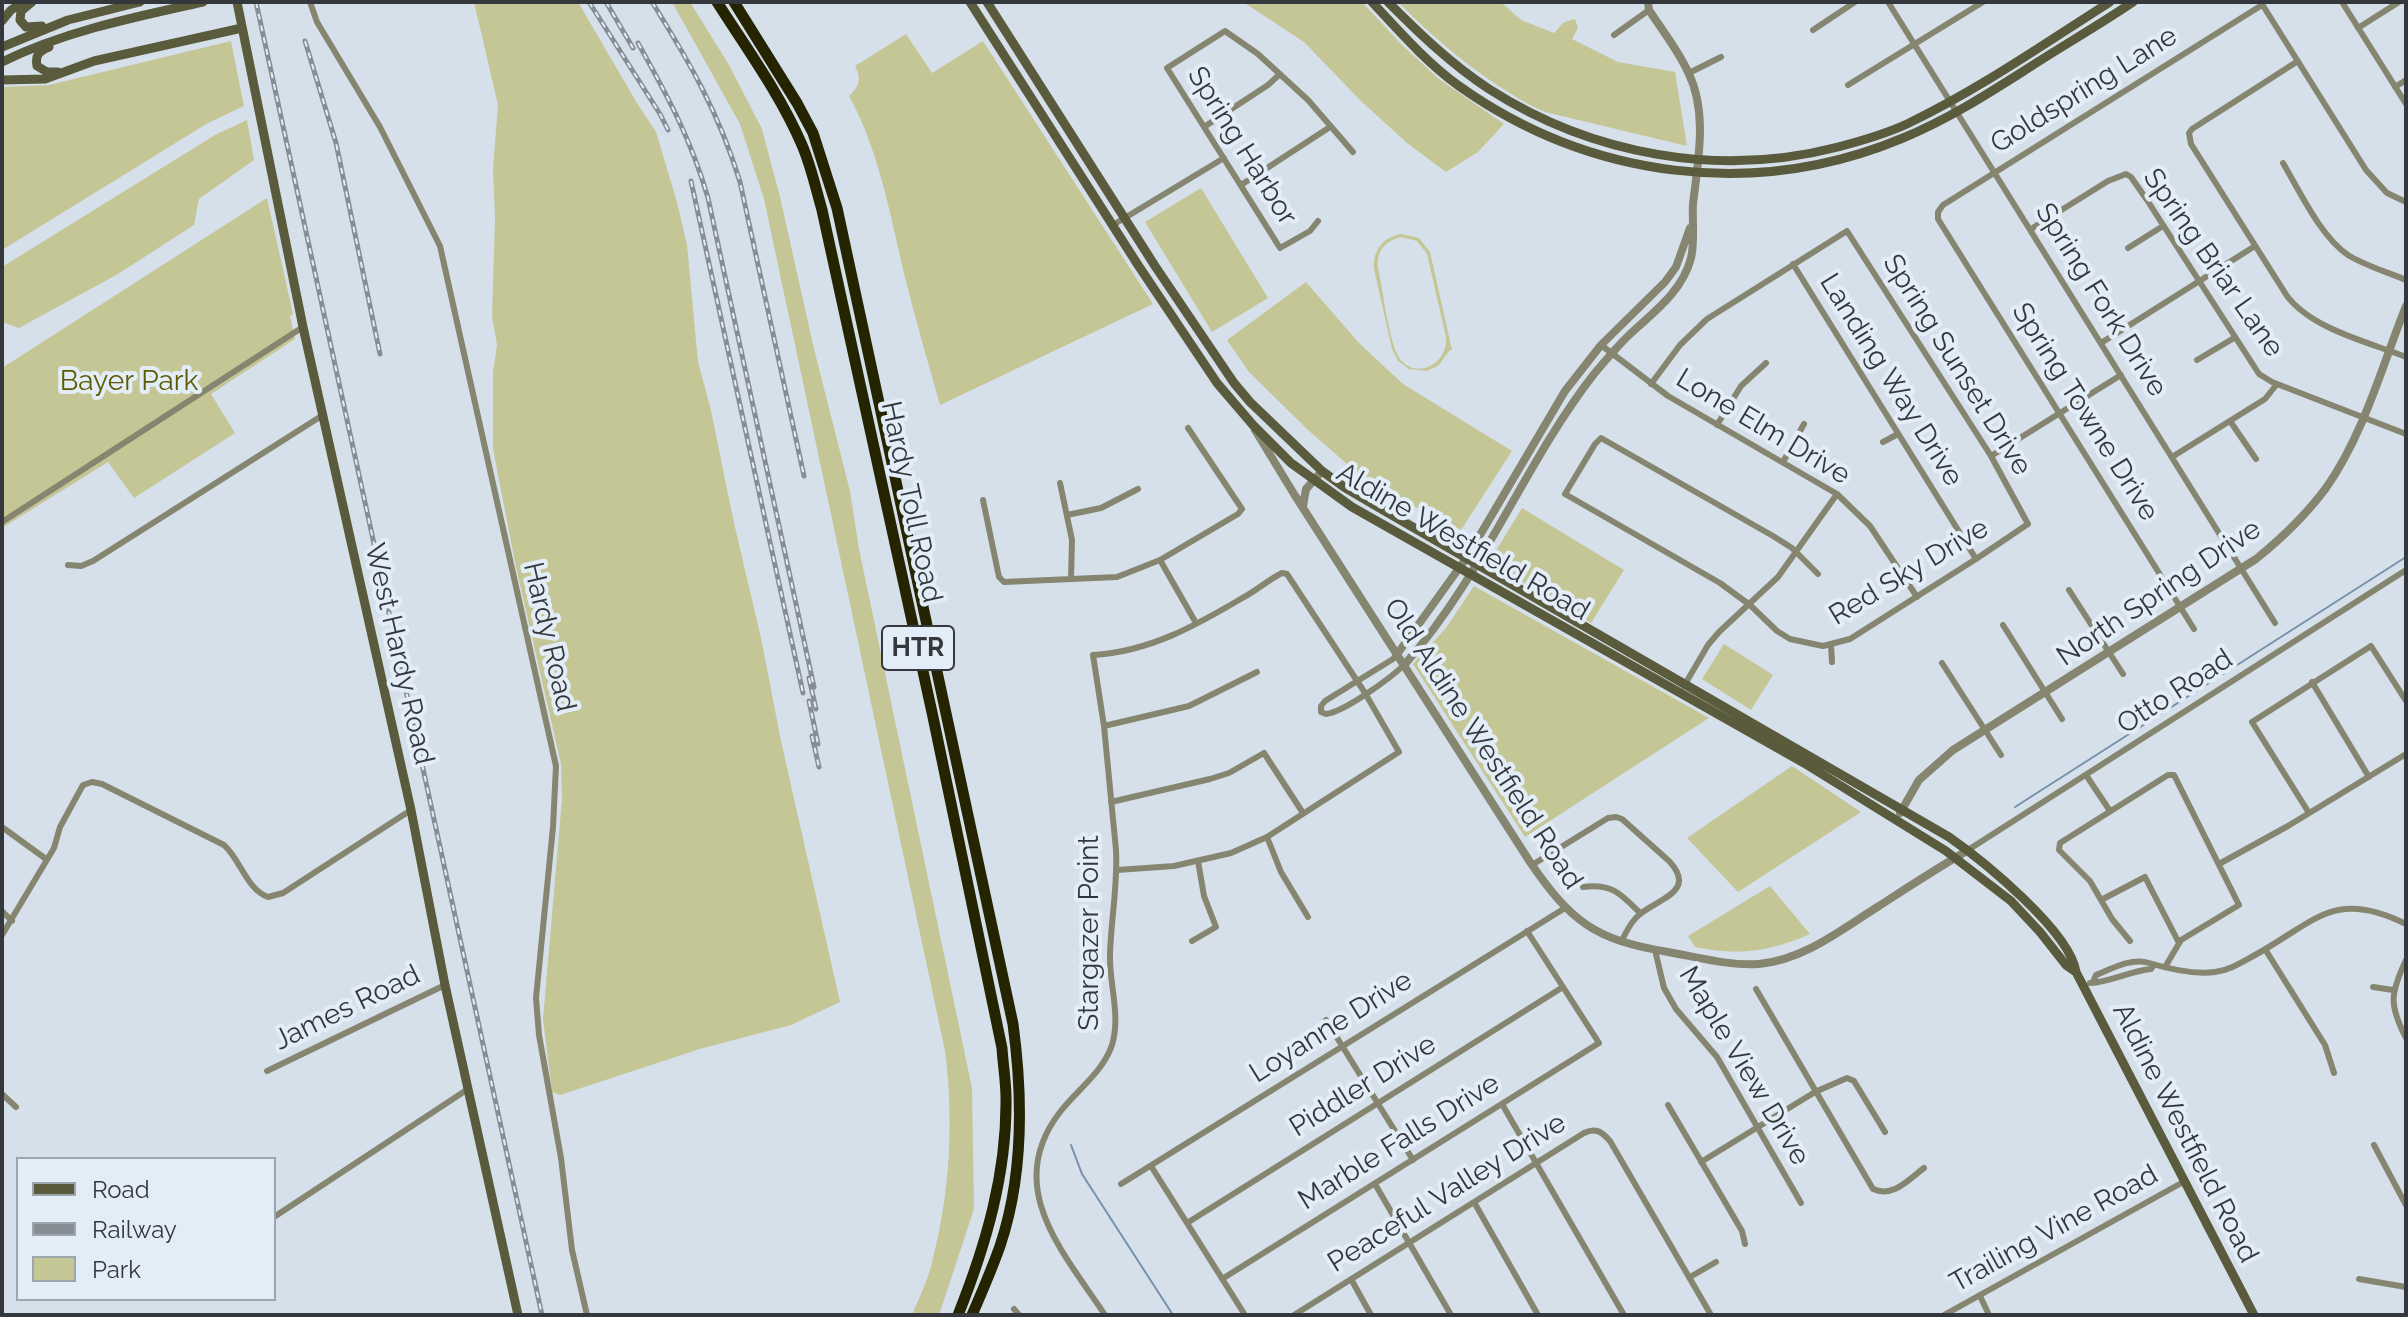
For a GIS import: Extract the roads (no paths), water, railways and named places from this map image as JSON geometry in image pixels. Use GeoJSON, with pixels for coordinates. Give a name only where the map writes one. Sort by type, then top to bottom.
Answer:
{"type":"FeatureCollection","features":[{"type":"Feature","properties":{"kind":"highway","name":"Hardy Toll Road"},"geometry":{"type":"LineString","coordinates":[[717,2],[769,81],[791,122],[810,166],[822,210],[1002,1048],[1006,1097],[1005,1139],[999,1178],[990,1225],[958,1315]]}},
{"type":"Feature","properties":{"kind":"highway","name":"Hardy Toll Road"},"geometry":{"type":"LineString","coordinates":[[734,2],[813,133],[837,208],[1013,1024],[1021,1121],[1017,1164],[1010,1210],[1000,1244],[972,1315]]}},
{"type":"Feature","properties":{"kind":"main road"},"geometry":{"type":"LineString","coordinates":[[2,21],[11,10],[24,2]]}},
{"type":"Feature","properties":{"kind":"main road"},"geometry":{"type":"LineString","coordinates":[[32,2],[19,15],[26,27],[140,2]]}},
{"type":"Feature","properties":{"kind":"main road","name":"West Hardy Road"},"geometry":{"type":"LineString","coordinates":[[237,2],[303,327],[411,810],[445,985],[518,1315]]}},
{"type":"Feature","properties":{"kind":"main road","name":"Aldine Westfield Road"},"geometry":{"type":"LineString","coordinates":[[970,2],[1217,383],[1253,425],[1313,481],[1370,518],[1552,621],[1619,652]]}},
{"type":"Feature","properties":{"kind":"main road","name":"Aldine Westfield Road"},"geometry":{"type":"LineString","coordinates":[[987,2],[1202,336],[1250,402],[1322,471],[1344,487],[1559,611],[1619,652],[1968,850],[2020,895],[2039,916],[2066,950],[2075,964],[2076,972]]}},
{"type":"Feature","properties":{"kind":"main road"},"geometry":{"type":"LineString","coordinates":[[1372,2],[1407,40],[1459,86],[1542,134],[1622,162],[1696,172],[1765,172],[1830,162],[1894,142],[1956,113],[2133,2]]}},
{"type":"Feature","properties":{"kind":"main road"},"geometry":{"type":"LineString","coordinates":[[1388,2],[1446,58],[1502,97],[1556,125],[1599,141],[1646,153],[1698,160],[1751,161],[1827,150],[1905,125],[1949,102],[2110,2]]}},
{"type":"Feature","properties":{"kind":"main road"},"geometry":{"type":"LineString","coordinates":[[2,62],[101,26],[200,3]]}},
{"type":"Feature","properties":{"kind":"main road"},"geometry":{"type":"LineString","coordinates":[[2,47],[68,20]]}},
{"type":"Feature","properties":{"kind":"main road"},"geometry":{"type":"LineString","coordinates":[[2079,21],[2086,32]]}},
{"type":"Feature","properties":{"kind":"main road"},"geometry":{"type":"LineString","coordinates":[[62,72],[47,72],[37,66],[40,50],[101,26]]}},
{"type":"Feature","properties":{"kind":"main road"},"geometry":{"type":"LineString","coordinates":[[2,80],[45,79],[94,61],[242,28]]}},
{"type":"Feature","properties":{"kind":"main road"},"geometry":{"type":"LineString","coordinates":[[1407,40],[1418,32]]}},
{"type":"Feature","properties":{"kind":"main road"},"geometry":{"type":"LineString","coordinates":[[1017,76],[1029,68]]}},
{"type":"Feature","properties":{"kind":"main road"},"geometry":{"type":"LineString","coordinates":[[1494,108],[1502,97]]}},
{"type":"Feature","properties":{"kind":"main road"},"geometry":{"type":"LineString","coordinates":[[1593,153],[1599,141]]}},
{"type":"Feature","properties":{"kind":"main road"},"geometry":{"type":"LineString","coordinates":[[1827,150],[1830,162]]}},
{"type":"Feature","properties":{"kind":"main road"},"geometry":{"type":"LineString","coordinates":[[1190,342],[1202,336]]}},
{"type":"Feature","properties":{"kind":"main road"},"geometry":{"type":"LineString","coordinates":[[1370,518],[1378,507]]}},
{"type":"Feature","properties":{"kind":"main road"},"geometry":{"type":"LineString","coordinates":[[1552,621],[1559,611]]}},
{"type":"Feature","properties":{"kind":"main road","name":"Aldine Westfield Road"},"geometry":{"type":"LineString","coordinates":[[1813,763],[1955,858],[2011,901],[2066,965],[2088,984],[2250,1314]]}},
{"type":"Feature","properties":{"kind":"street","name":"Hardy Road"},"geometry":{"type":"LineString","coordinates":[[310,2],[317,22],[380,127],[440,246],[556,766],[536,998],[572,1250],[587,1315]]}},
{"type":"Feature","properties":{"kind":"street"},"geometry":{"type":"LineString","coordinates":[[1813,30],[1855,2]]}},
{"type":"Feature","properties":{"kind":"street","name":"Spring Fork Drive"},"geometry":{"type":"LineString","coordinates":[[1888,2],[2275,623]]}},
{"type":"Feature","properties":{"kind":"street"},"geometry":{"type":"LineString","coordinates":[[1848,85],[1983,2]]}},
{"type":"Feature","properties":{"kind":"street"},"geometry":{"type":"LineString","coordinates":[[2342,2],[2406,104]]}},
{"type":"Feature","properties":{"kind":"street"},"geometry":{"type":"LineString","coordinates":[[2358,28],[2399,2]]}},
{"type":"Feature","properties":{"kind":"street"},"geometry":{"type":"LineString","coordinates":[[2261,3],[2378,185],[2406,202]]}},
{"type":"Feature","properties":{"kind":"street","name":"Goldspring Lane"},"geometry":{"type":"LineString","coordinates":[[1938,219],[1943,205],[2261,3]]}},
{"type":"Feature","properties":{"kind":"street"},"geometry":{"type":"LineString","coordinates":[[1614,35],[1648,6],[1689,73],[1699,102],[1691,257],[1686,271],[1669,298],[1611,353],[1574,401],[1471,575],[1440,621],[1405,664],[1390,678],[1331,714],[1321,712],[1325,701],[1398,653],[1467,557],[1565,391],[1601,345],[1665,282],[1676,267],[1692,219]]}},
{"type":"Feature","properties":{"kind":"street","name":"Spring Harbor"},"geometry":{"type":"LineString","coordinates":[[1280,74],[1225,31],[1167,68],[1280,248],[1310,231],[1318,221]]}},
{"type":"Feature","properties":{"kind":"street"},"geometry":{"type":"LineString","coordinates":[[1689,73],[1721,57]]}},
{"type":"Feature","properties":{"kind":"street"},"geometry":{"type":"LineString","coordinates":[[2298,61],[2198,124],[2189,133],[2190,140],[2287,296],[2300,311],[2317,322],[2406,357]]}},
{"type":"Feature","properties":{"kind":"street"},"geometry":{"type":"LineString","coordinates":[[1204,127],[1280,74],[1308,100],[1353,152]]}},
{"type":"Feature","properties":{"kind":"street"},"geometry":{"type":"LineString","coordinates":[[2395,87],[2406,80]]}},
{"type":"Feature","properties":{"kind":"street"},"geometry":{"type":"LineString","coordinates":[[1241,185],[1330,127]]}},
{"type":"Feature","properties":{"kind":"street"},"geometry":{"type":"LineString","coordinates":[[1113,225],[1224,158]]}},
{"type":"Feature","properties":{"kind":"street"},"geometry":{"type":"LineString","coordinates":[[2283,163],[2324,231],[2337,246],[2359,261],[2406,280]]}},
{"type":"Feature","properties":{"kind":"street","name":"Spring Briar Lane"},"geometry":{"type":"LineString","coordinates":[[2031,229],[2117,176],[2126,174],[2131,177],[2259,374],[2277,384],[2406,434]]}},
{"type":"Feature","properties":{"kind":"street","name":"Spring Towne Drive"},"geometry":{"type":"LineString","coordinates":[[1938,219],[2194,629]]}},
{"type":"Feature","properties":{"kind":"street"},"geometry":{"type":"LineString","coordinates":[[2128,248],[2163,226]]}},
{"type":"Feature","properties":{"kind":"street","name":"Spring Sunset Drive"},"geometry":{"type":"LineString","coordinates":[[1793,264],[1847,231],[1991,456],[2028,524]]}},
{"type":"Feature","properties":{"kind":"street"},"geometry":{"type":"LineString","coordinates":[[2101,343],[2255,246]]}},
{"type":"Feature","properties":{"kind":"street"},"geometry":{"type":"LineString","coordinates":[[1651,384],[1695,329],[1793,264]]}},
{"type":"Feature","properties":{"kind":"street","name":"Landing Way Drive"},"geometry":{"type":"LineString","coordinates":[[1793,264],[1976,559]]}},
{"type":"Feature","properties":{"kind":"street","name":"North Spring Drive"},"geometry":{"type":"LineString","coordinates":[[1895,820],[1925,772],[1953,750],[2241,569],[2279,540],[2313,505],[2342,463],[2406,306]]}},
{"type":"Feature","properties":{"kind":"street"},"geometry":{"type":"LineString","coordinates":[[1628,318],[1638,327]]}},
{"type":"Feature","properties":{"kind":"street"},"geometry":{"type":"LineString","coordinates":[[2,522],[303,327]]}},
{"type":"Feature","properties":{"kind":"street"},"geometry":{"type":"LineString","coordinates":[[2197,360],[2234,338]]}},
{"type":"Feature","properties":{"kind":"street","name":"Lone Elm Drive"},"geometry":{"type":"LineString","coordinates":[[1601,345],[1668,396],[1837,494],[1870,526],[1917,597]]}},
{"type":"Feature","properties":{"kind":"street"},"geometry":{"type":"LineString","coordinates":[[1717,425],[1741,386],[1766,363]]}},
{"type":"Feature","properties":{"kind":"street"},"geometry":{"type":"LineString","coordinates":[[1991,456],[2121,375]]}},
{"type":"Feature","properties":{"kind":"street"},"geometry":{"type":"LineString","coordinates":[[2172,457],[2265,399],[2277,384]]}},
{"type":"Feature","properties":{"kind":"street"},"geometry":{"type":"LineString","coordinates":[[68,565],[81,566],[93,561],[323,415]]}},
{"type":"Feature","properties":{"kind":"street"},"geometry":{"type":"LineString","coordinates":[[2230,421],[2256,459]]}},
{"type":"Feature","properties":{"kind":"street"},"geometry":{"type":"LineString","coordinates":[[1783,462],[1804,424]]}},
{"type":"Feature","properties":{"kind":"street","name":"Old Aldine Westfield Road"},"geometry":{"type":"LineString","coordinates":[[1253,425],[1532,865],[1565,908],[1593,930],[1621,942],[1655,950],[1749,964],[1770,962],[1817,945],[1968,850]]}},
{"type":"Feature","properties":{"kind":"street"},"geometry":{"type":"LineString","coordinates":[[983,500],[999,577],[1004,582],[1117,577],[1160,560],[1242,509],[1188,428]]}},
{"type":"Feature","properties":{"kind":"street"},"geometry":{"type":"LineString","coordinates":[[1883,442],[1898,434]]}},
{"type":"Feature","properties":{"kind":"street","name":"Red Sky Drive"},"geometry":{"type":"LineString","coordinates":[[1796,552],[1601,438],[1565,494],[1720,583],[1790,639],[1813,645],[1831,645],[1850,639],[2028,524]]}},
{"type":"Feature","properties":{"kind":"street"},"geometry":{"type":"LineString","coordinates":[[1533,444],[1543,450]]}},
{"type":"Feature","properties":{"kind":"street"},"geometry":{"type":"LineString","coordinates":[[1303,507],[1306,489],[1322,471]]}},
{"type":"Feature","properties":{"kind":"street"},"geometry":{"type":"LineString","coordinates":[[1060,483],[1072,540],[1071,579]]}},
{"type":"Feature","properties":{"kind":"street"},"geometry":{"type":"LineString","coordinates":[[1067,515],[1101,508],[1138,489]]}},
{"type":"Feature","properties":{"kind":"street"},"geometry":{"type":"LineString","coordinates":[[1682,688],[1708,645],[1778,577],[1837,494]]}},
{"type":"Feature","properties":{"kind":"street"},"geometry":{"type":"LineString","coordinates":[[1796,552],[1818,574]]}},
{"type":"Feature","properties":{"kind":"street"},"geometry":{"type":"LineString","coordinates":[[1117,870],[1174,866],[1231,853],[1267,837],[1399,752],[1357,680],[1287,574],[1276,576],[1245,597],[1196,623],[1160,560]]}},
{"type":"Feature","properties":{"kind":"street","name":"Otto Road"},"geometry":{"type":"LineString","coordinates":[[1968,850],[2406,570]]}},
{"type":"Feature","properties":{"kind":"street"},"geometry":{"type":"LineString","coordinates":[[2069,590],[2123,674]]}},
{"type":"Feature","properties":{"kind":"street","name":"Stargazer Point"},"geometry":{"type":"LineString","coordinates":[[1102,1314],[1050,1232],[1041,1210],[1037,1186],[1039,1161],[1046,1136],[1056,1118],[1106,1059],[1114,1037],[1116,1014],[1110,954],[1117,870],[1104,726],[1093,655],[1145,646],[1172,637],[1196,623]]}},
{"type":"Feature","properties":{"kind":"street"},"geometry":{"type":"LineString","coordinates":[[2003,625],[2062,719]]}},
{"type":"Feature","properties":{"kind":"street"},"geometry":{"type":"LineString","coordinates":[[1831,645],[1832,662]]}},
{"type":"Feature","properties":{"kind":"street"},"geometry":{"type":"LineString","coordinates":[[2309,813],[2252,722],[2371,646],[2406,701]]}},
{"type":"Feature","properties":{"kind":"street"},"geometry":{"type":"LineString","coordinates":[[1942,663],[2001,755]]}},
{"type":"Feature","properties":{"kind":"street"},"geometry":{"type":"LineString","coordinates":[[1104,726],[1189,706],[1257,672]]}},
{"type":"Feature","properties":{"kind":"street"},"geometry":{"type":"LineString","coordinates":[[2312,682],[2369,777]]}},
{"type":"Feature","properties":{"kind":"street"},"geometry":{"type":"LineString","coordinates":[[1111,802],[1229,773],[1264,753],[1303,813]]}},
{"type":"Feature","properties":{"kind":"street"},"geometry":{"type":"LineString","coordinates":[[2219,864],[2406,754]]}},
{"type":"Feature","properties":{"kind":"street"},"geometry":{"type":"LineString","coordinates":[[2086,775],[2110,811]]}},
{"type":"Feature","properties":{"kind":"street"},"geometry":{"type":"LineString","coordinates":[[2130,941],[2090,881],[2059,847],[2060,843],[2174,775],[2239,905],[2189,934],[2179,943],[2165,967]]}},
{"type":"Feature","properties":{"kind":"street"},"geometry":{"type":"LineString","coordinates":[[2,935],[54,848],[60,827],[78,793],[83,785],[92,782],[113,789],[218,841],[234,855],[257,891],[268,897],[283,893],[411,810]]}},
{"type":"Feature","properties":{"kind":"street"},"geometry":{"type":"LineString","coordinates":[[1532,865],[1608,818],[1622,819],[1669,861],[1678,874],[1674,892],[1640,913],[1621,942]]}},
{"type":"Feature","properties":{"kind":"street"},"geometry":{"type":"LineString","coordinates":[[2,827],[46,859]]}},
{"type":"Feature","properties":{"kind":"street"},"geometry":{"type":"LineString","coordinates":[[1267,837],[1281,872],[1308,917]]}},
{"type":"Feature","properties":{"kind":"street"},"geometry":{"type":"LineString","coordinates":[[1192,941],[1216,927],[1204,896],[1198,861]]}},
{"type":"Feature","properties":{"kind":"street"},"geometry":{"type":"LineString","coordinates":[[2101,900],[2145,877],[2179,943]]}},
{"type":"Feature","properties":{"kind":"street"},"geometry":{"type":"LineString","coordinates":[[1583,887],[1605,886],[1617,891],[1640,913]]}},
{"type":"Feature","properties":{"kind":"street","name":"Loyanne Drive"},"geometry":{"type":"LineString","coordinates":[[1121,1184],[1565,908]]}},
{"type":"Feature","properties":{"kind":"street"},"geometry":{"type":"LineString","coordinates":[[2088,984],[2153,966],[2216,972],[2234,966],[2319,916],[2343,908],[2375,910],[2406,924]]}},
{"type":"Feature","properties":{"kind":"street"},"geometry":{"type":"LineString","coordinates":[[2,911],[12,921]]}},
{"type":"Feature","properties":{"kind":"street"},"geometry":{"type":"LineString","coordinates":[[1527,931],[1563,987]]}},
{"type":"Feature","properties":{"kind":"street"},"geometry":{"type":"LineString","coordinates":[[2265,949],[2325,1045],[2334,1073]]}},
{"type":"Feature","properties":{"kind":"street","name":"Maple View Drive"},"geometry":{"type":"LineString","coordinates":[[1655,950],[1664,988],[1670,999],[1717,1057],[1801,1203]]}},
{"type":"Feature","properties":{"kind":"street"},"geometry":{"type":"LineString","coordinates":[[2406,960],[2393,990],[2394,1013],[2406,1038]]}},
{"type":"Feature","properties":{"kind":"street","name":"James Road"},"geometry":{"type":"LineString","coordinates":[[267,1071],[445,985]]}},
{"type":"Feature","properties":{"kind":"street","name":"Marble Falls Drive"},"geometry":{"type":"LineString","coordinates":[[1222,1279],[1599,1043],[1563,987]]}},
{"type":"Feature","properties":{"kind":"street","name":"Piddler Drive"},"geometry":{"type":"LineString","coordinates":[[1187,1223],[1563,987]]}},
{"type":"Feature","properties":{"kind":"street"},"geometry":{"type":"LineString","coordinates":[[2373,987],[2393,990]]}},
{"type":"Feature","properties":{"kind":"street"},"geometry":{"type":"LineString","coordinates":[[1756,989],[1873,1189],[1887,1193],[1924,1168]]}},
{"type":"Feature","properties":{"kind":"street"},"geometry":{"type":"LineString","coordinates":[[1326,1020],[1413,1160]]}},
{"type":"Feature","properties":{"kind":"street"},"geometry":{"type":"LineString","coordinates":[[1701,1162],[1815,1092],[1847,1078],[1854,1081],[1885,1132]]}},
{"type":"Feature","properties":{"kind":"street"},"geometry":{"type":"LineString","coordinates":[[276,1216],[468,1089]]}},
{"type":"Feature","properties":{"kind":"street"},"geometry":{"type":"LineString","coordinates":[[2,1094],[16,1107]]}},
{"type":"Feature","properties":{"kind":"street"},"geometry":{"type":"LineString","coordinates":[[1502,1104],[1624,1315]]}},
{"type":"Feature","properties":{"kind":"street"},"geometry":{"type":"LineString","coordinates":[[1668,1105],[1742,1231],[1745,1244]]}},
{"type":"Feature","properties":{"kind":"street","name":"Peaceful Valley Drive"},"geometry":{"type":"LineString","coordinates":[[1294,1315],[1590,1130],[1602,1132],[1617,1154],[1711,1315]]}},
{"type":"Feature","properties":{"kind":"street"},"geometry":{"type":"LineString","coordinates":[[2374,1145],[2406,1205]]}},
{"type":"Feature","properties":{"kind":"street"},"geometry":{"type":"LineString","coordinates":[[1151,1166],[1243,1314]]}},
{"type":"Feature","properties":{"kind":"street","name":"Trailing Vine Road"},"geometry":{"type":"LineString","coordinates":[[1944,1315],[2185,1181]]}},
{"type":"Feature","properties":{"kind":"street"},"geometry":{"type":"LineString","coordinates":[[1375,1184],[1451,1315]]}},
{"type":"Feature","properties":{"kind":"street"},"geometry":{"type":"LineString","coordinates":[[1474,1202],[1538,1315]]}},
{"type":"Feature","properties":{"kind":"street"},"geometry":{"type":"LineString","coordinates":[[1690,1277],[1716,1262]]}},
{"type":"Feature","properties":{"kind":"street"},"geometry":{"type":"LineString","coordinates":[[1351,1279],[1371,1315]]}},
{"type":"Feature","properties":{"kind":"street"},"geometry":{"type":"LineString","coordinates":[[2359,1279],[2406,1287]]}},
{"type":"Feature","properties":{"kind":"street"},"geometry":{"type":"LineString","coordinates":[[1980,1296],[1989,1315]]}},
{"type":"Feature","properties":{"kind":"waterway"},"geometry":{"type":"LineString","coordinates":[[2015,807],[2406,557]]}},
{"type":"Feature","properties":{"kind":"waterway"},"geometry":{"type":"LineString","coordinates":[[1071,1145],[1082,1174],[1173,1315]]}},
{"type":"Feature","properties":{"kind":"railway"},"geometry":{"type":"LineString","coordinates":[[256,2],[542,1315]]}},
{"type":"Feature","properties":{"kind":"railway"},"geometry":{"type":"LineString","coordinates":[[589,2],[668,130]]}},
{"type":"Feature","properties":{"kind":"railway"},"geometry":{"type":"LineString","coordinates":[[606,2],[633,48]]}},
{"type":"Feature","properties":{"kind":"railway"},"geometry":{"type":"LineString","coordinates":[[652,2],[702,89],[723,133],[740,182],[804,476]]}},
{"type":"Feature","properties":{"kind":"railway"},"geometry":{"type":"LineString","coordinates":[[305,41],[336,143],[380,354]]}},
{"type":"Feature","properties":{"kind":"railway"},"geometry":{"type":"LineString","coordinates":[[638,43],[678,119],[708,198],[814,687]]}},
{"type":"Feature","properties":{"kind":"railway"},"geometry":{"type":"LineString","coordinates":[[691,181],[803,693]]}},
{"type":"Feature","properties":{"kind":"railway"},"geometry":{"type":"LineString","coordinates":[[809,678],[816,709]]}},
{"type":"Feature","properties":{"kind":"railway"},"geometry":{"type":"LineString","coordinates":[[809,701],[818,744]]}},
{"type":"Feature","properties":{"kind":"railway"},"geometry":{"type":"LineString","coordinates":[[812,736],[819,767]]}},
{"type":"Feature","properties":{"kind":"park label","name":"Bayer Park"},"geometry":{"type":"Point","coordinates":[129,382]}}]}
